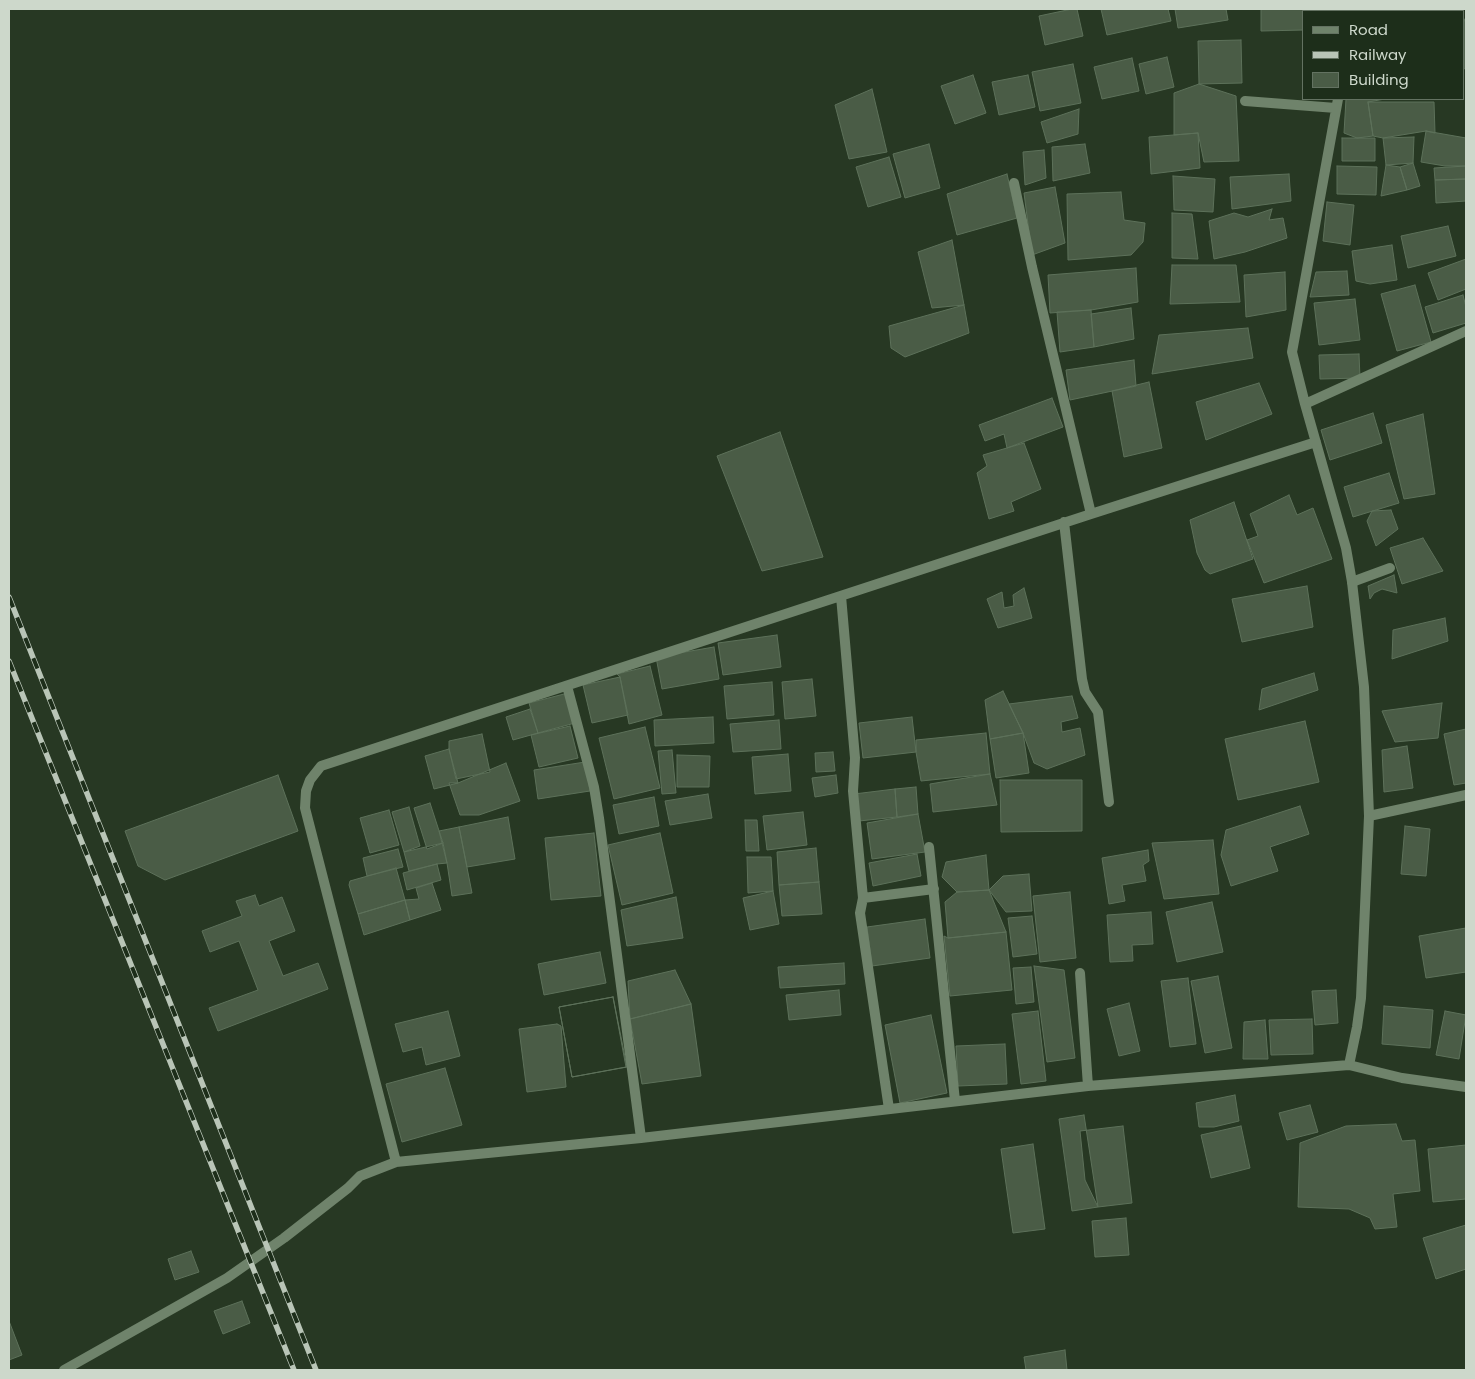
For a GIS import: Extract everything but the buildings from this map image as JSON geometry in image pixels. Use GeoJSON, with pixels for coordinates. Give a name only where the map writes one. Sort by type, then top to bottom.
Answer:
{"type":"FeatureCollection","features":[{"type":"Feature","properties":{"kind":"street"},"geometry":{"type":"LineString","coordinates":[[1245,101],[1337,103],[1292,352],[1346,548],[1352,582],[1364,687],[1369,816],[1361,998],[1349,1065]]}},
{"type":"Feature","properties":{"kind":"street"},"geometry":{"type":"LineString","coordinates":[[1014,183],[1032,267],[1091,514]]}},
{"type":"Feature","properties":{"kind":"street"},"geometry":{"type":"LineString","coordinates":[[1305,404],[1466,331]]}},
{"type":"Feature","properties":{"kind":"street"},"geometry":{"type":"LineString","coordinates":[[396,1162],[305,808],[306,791],[310,780],[321,766],[1064,522],[1316,442]]}},
{"type":"Feature","properties":{"kind":"street"},"geometry":{"type":"LineString","coordinates":[[1064,522],[1082,678],[1086,692],[1098,712],[1110,802]]}},
{"type":"Feature","properties":{"kind":"street"},"geometry":{"type":"LineString","coordinates":[[1352,582],[1390,568]]}},
{"type":"Feature","properties":{"kind":"street"},"geometry":{"type":"LineString","coordinates":[[841,596],[855,758],[853,792],[863,898],[860,913],[889,1109]]}},
{"type":"Feature","properties":{"kind":"street"},"geometry":{"type":"LineString","coordinates":[[567,686],[594,787],[641,1138]]}},
{"type":"Feature","properties":{"kind":"street"},"geometry":{"type":"LineString","coordinates":[[1369,816],[1466,794]]}},
{"type":"Feature","properties":{"kind":"street"},"geometry":{"type":"LineString","coordinates":[[929,847],[955,1101]]}},
{"type":"Feature","properties":{"kind":"street"},"geometry":{"type":"LineString","coordinates":[[863,898],[934,889]]}},
{"type":"Feature","properties":{"kind":"street"},"geometry":{"type":"LineString","coordinates":[[1080,973],[1088,1086]]}},
{"type":"Feature","properties":{"kind":"street"},"geometry":{"type":"LineString","coordinates":[[64,1370],[227,1278],[284,1238],[348,1188],[360,1176],[396,1162],[641,1138],[1088,1086],[1349,1065],[1402,1078],[1466,1087]]}},
{"type":"Feature","properties":{"kind":"railway"},"geometry":{"type":"LineString","coordinates":[[9,597],[316,1370]]}},
{"type":"Feature","properties":{"kind":"railway"},"geometry":{"type":"LineString","coordinates":[[9,661],[294,1370]]}}]}
